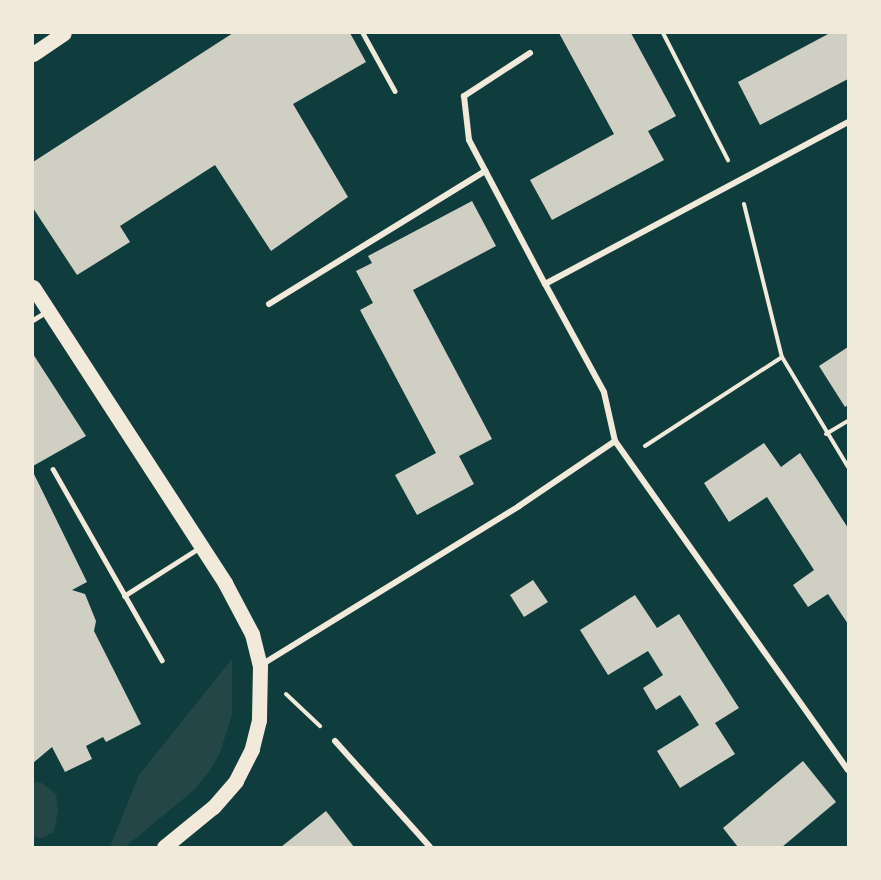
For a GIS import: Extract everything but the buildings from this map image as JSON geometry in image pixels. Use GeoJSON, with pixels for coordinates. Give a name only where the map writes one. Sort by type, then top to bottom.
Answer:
{"type":"FeatureCollection","features":[{"type":"Feature","properties":{"kind":"main road"},"geometry":{"type":"LineString","coordinates":[[33,54],[64,33]]}},
{"type":"Feature","properties":{"kind":"main road"},"geometry":{"type":"LineString","coordinates":[[33,287],[201,546],[252,634],[260,666],[259,720],[252,749],[236,781],[213,807],[165,847]]}},
{"type":"Feature","properties":{"kind":"street"},"geometry":{"type":"LineString","coordinates":[[530,53],[464,96],[469,140],[604,392],[615,441],[848,770]]}},
{"type":"Feature","properties":{"kind":"street"},"geometry":{"type":"LineString","coordinates":[[545,284],[848,122]]}},
{"type":"Feature","properties":{"kind":"street"},"geometry":{"type":"LineString","coordinates":[[269,304],[485,171]]}},
{"type":"Feature","properties":{"kind":"street"},"geometry":{"type":"LineString","coordinates":[[260,666],[519,506],[615,441]]}},
{"type":"Feature","properties":{"kind":"street"},"geometry":{"type":"LineString","coordinates":[[336,741],[430,847]]}},
{"type":"Feature","properties":{"kind":"lane"},"geometry":{"type":"LineString","coordinates":[[363,33],[395,91]]}},
{"type":"Feature","properties":{"kind":"lane"},"geometry":{"type":"LineString","coordinates":[[33,320],[48,310]]}},
{"type":"Feature","properties":{"kind":"lane"},"geometry":{"type":"LineString","coordinates":[[53,469],[162,660]]}},
{"type":"Feature","properties":{"kind":"lane"},"geometry":{"type":"LineString","coordinates":[[124,596],[201,546]]}},
{"type":"Feature","properties":{"kind":"path"},"geometry":{"type":"LineString","coordinates":[[663,33],[738,181],[782,357],[848,468]]}},
{"type":"Feature","properties":{"kind":"path"},"geometry":{"type":"LineString","coordinates":[[627,458],[782,357]]}},
{"type":"Feature","properties":{"kind":"path"},"geometry":{"type":"LineString","coordinates":[[826,434],[848,421]]}},
{"type":"Feature","properties":{"kind":"path"},"geometry":{"type":"LineString","coordinates":[[261,682],[290,696],[336,741]]}},
{"type":"Feature","properties":{"kind":"shaded area"},"geometry":{"type":"Polygon","coordinates":[[[232,659],[232,714],[220,753],[209,772],[194,790],[125,847],[110,847],[139,775],[232,659]]]}},
{"type":"Feature","properties":{"kind":"shaded area"},"geometry":{"type":"Polygon","coordinates":[[[33,782],[42,783],[56,794],[58,810],[54,832],[42,838],[33,836],[33,782]]]}}]}
